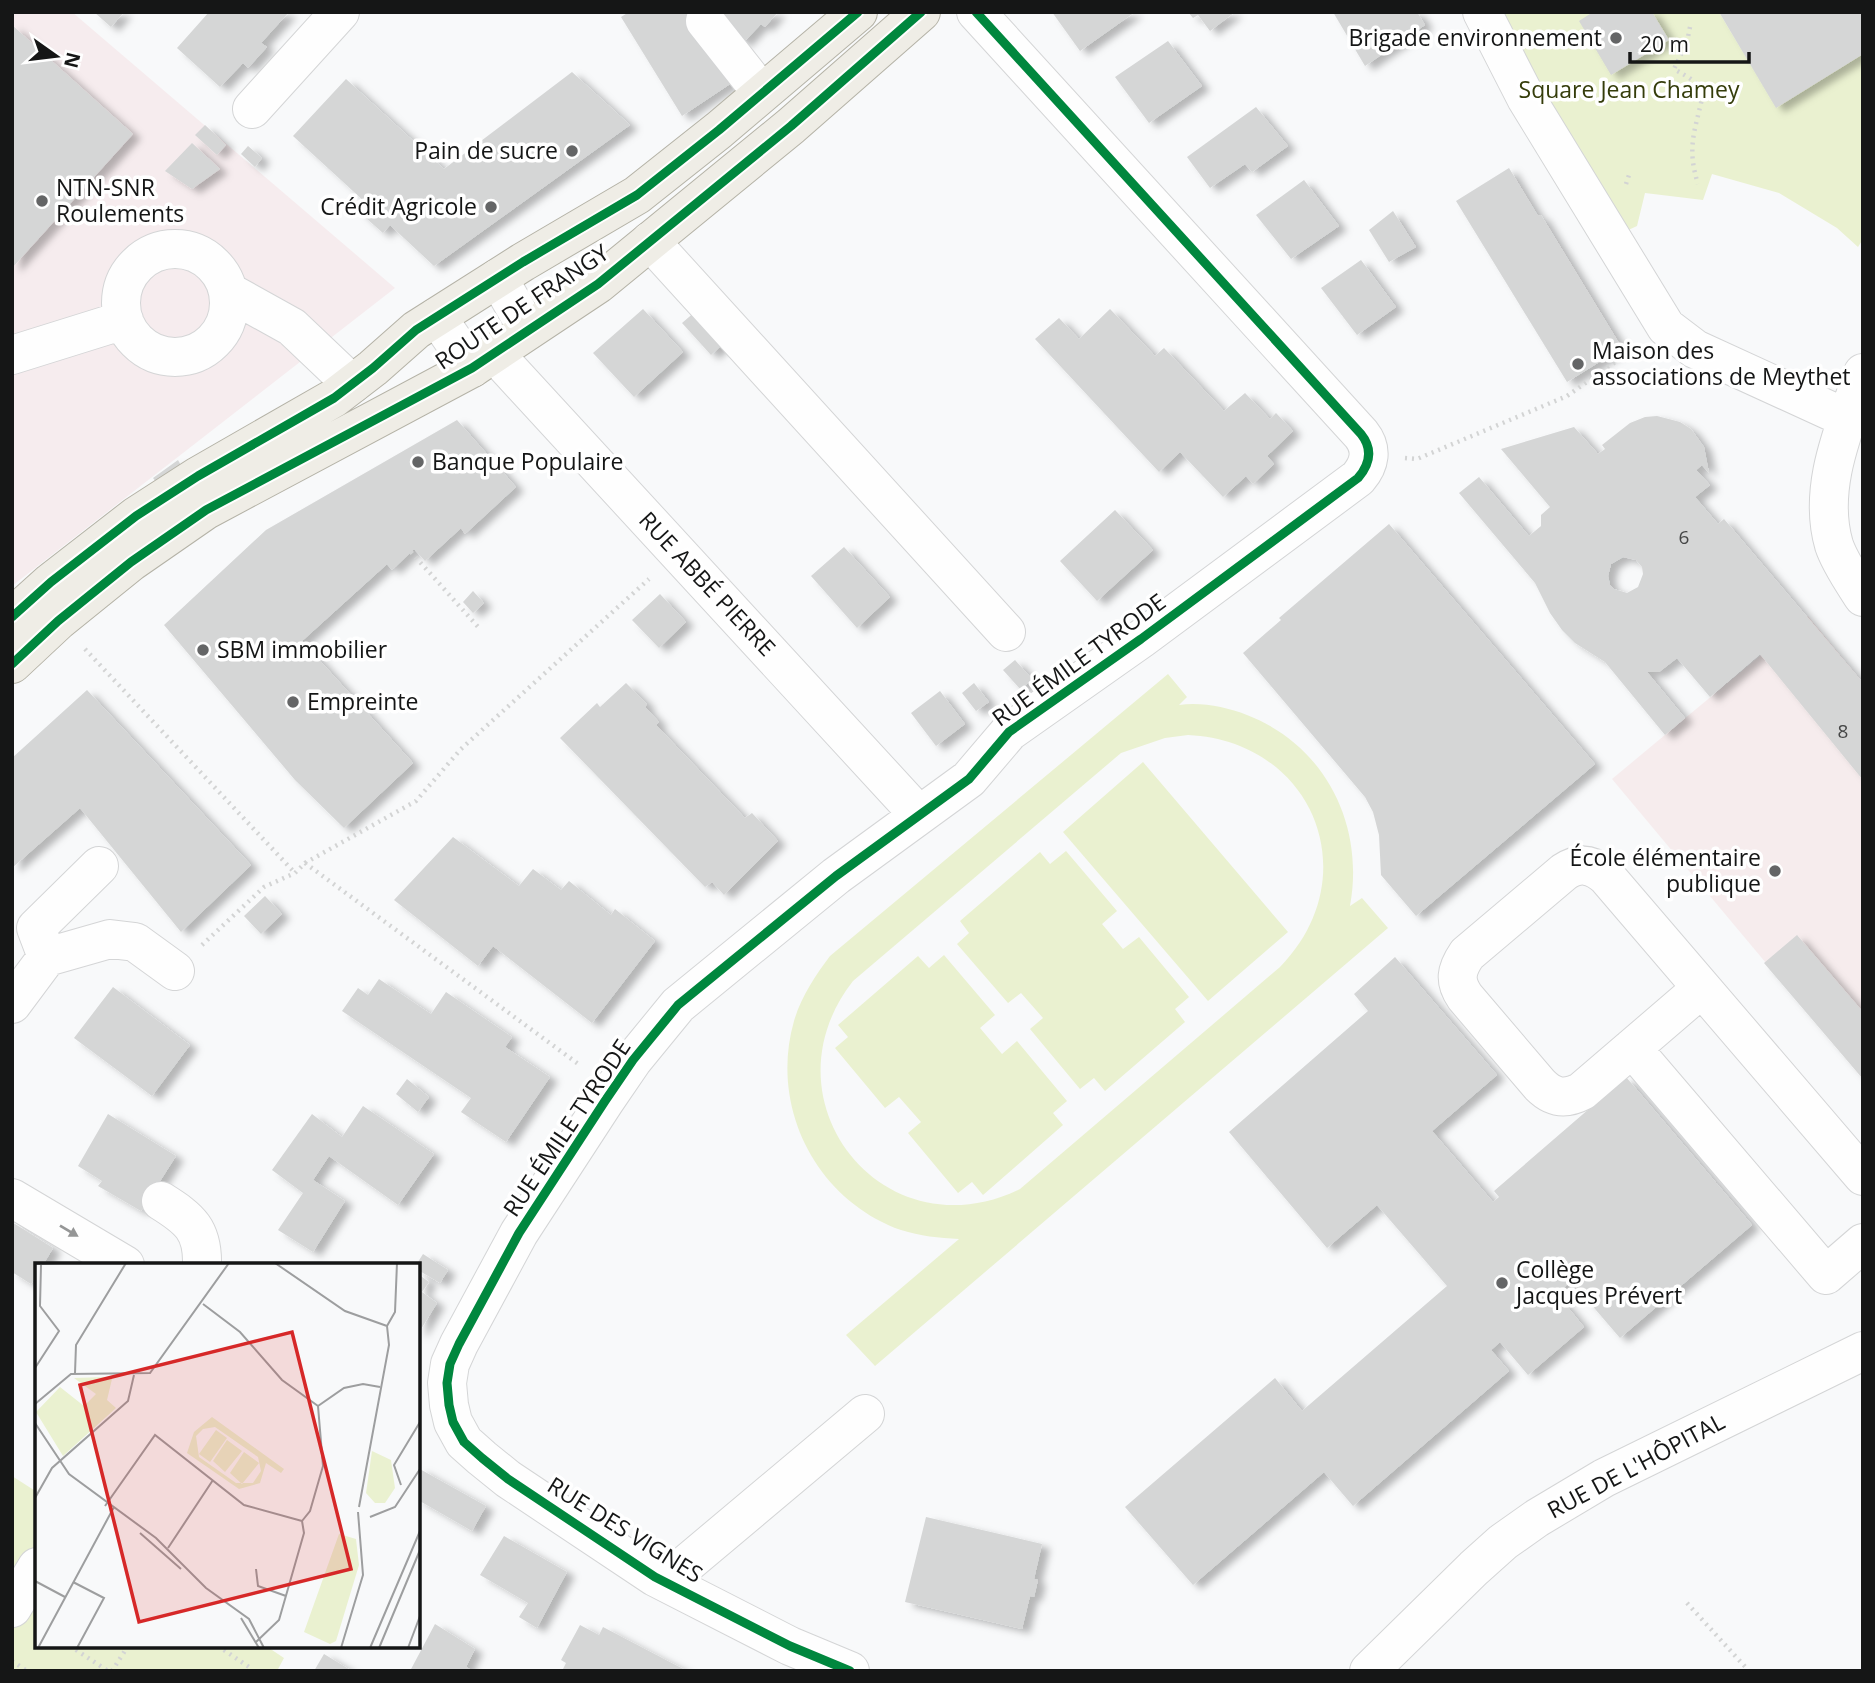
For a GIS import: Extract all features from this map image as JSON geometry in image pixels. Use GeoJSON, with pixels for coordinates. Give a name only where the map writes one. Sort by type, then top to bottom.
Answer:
{"type":"FeatureCollection","features":[{"type":"Feature","properties":{"kind":"main road","name":"ROUTE DE FRANGY"},"geometry":{"type":"LineString","coordinates":[[12,617],[51,582],[136,516],[198,476],[334,398],[416,330],[636,195],[858,12]]}},
{"type":"Feature","properties":{"kind":"main road","name":"ROUTE DE FRANGY"},"geometry":{"type":"LineString","coordinates":[[12,664],[58,621],[131,562],[206,510],[483,360],[598,284],[791,126],[905,18]]}},
{"type":"Feature","properties":{"kind":"street"},"geometry":{"type":"LineString","coordinates":[[252,109],[340,12]]}},
{"type":"Feature","properties":{"kind":"street"},"geometry":{"type":"LineString","coordinates":[[976,12],[1360,433],[1368,446],[1369,458]]}},
{"type":"Feature","properties":{"kind":"street"},"geometry":{"type":"LineString","coordinates":[[1482,12],[1526,98],[1666,327],[1695,349],[1848,419]]}},
{"type":"Feature","properties":{"kind":"street"},"geometry":{"type":"LineString","coordinates":[[705,21],[761,93]]}},
{"type":"Feature","properties":{"kind":"street"},"geometry":{"type":"LineString","coordinates":[[650,241],[1006,632]]}},
{"type":"Feature","properties":{"kind":"street"},"geometry":{"type":"LineString","coordinates":[[182,249],[198,254],[212,263],[223,276],[229,292],[225,325],[216,340],[203,350],[188,356],[172,358],[156,354],[142,346],[131,334],[124,320],[121,302],[125,284],[133,268],[147,256],[164,250],[182,249]]}},
{"type":"Feature","properties":{"kind":"street"},"geometry":{"type":"LineString","coordinates":[[498,278],[528,330]]}},
{"type":"Feature","properties":{"kind":"street"},"geometry":{"type":"LineString","coordinates":[[229,292],[292,327],[352,384]]}},
{"type":"Feature","properties":{"kind":"street","name":"RUE ABBÉ PIERRE"},"geometry":{"type":"LineString","coordinates":[[437,317],[678,552],[919,815]]}},
{"type":"Feature","properties":{"kind":"street"},"geometry":{"type":"LineString","coordinates":[[12,355],[124,320]]}},
{"type":"Feature","properties":{"kind":"street"},"geometry":{"type":"LineString","coordinates":[[216,340],[292,327]]}},
{"type":"Feature","properties":{"kind":"street"},"geometry":{"type":"LineString","coordinates":[[1863,373],[1831,472],[1830,526],[1835,548],[1863,597]]}},
{"type":"Feature","properties":{"kind":"street","name":"RUE ÉMILE TYRODE"},"geometry":{"type":"LineString","coordinates":[[434,1407],[447,1382],[450,1364],[464,1332],[519,1233],[613,1089],[678,1004],[835,876],[969,779],[1009,732],[1141,639],[1358,478],[1366,469],[1369,458]]}},
{"type":"Feature","properties":{"kind":"street"},"geometry":{"type":"LineString","coordinates":[[1702,988],[1582,1091],[1562,1097],[1549,1094],[1465,997],[1457,978],[1460,965],[1467,954],[1564,872],[1583,864],[1596,867],[1606,876],[1702,988],[1863,1176]]}},
{"type":"Feature","properties":{"kind":"street"},"geometry":{"type":"LineString","coordinates":[[47,957],[36,928],[99,866]]}},
{"type":"Feature","properties":{"kind":"street"},"geometry":{"type":"LineString","coordinates":[[12,1004],[47,957],[110,939],[122,939],[145,948],[176,971]]}},
{"type":"Feature","properties":{"kind":"street"},"geometry":{"type":"LineString","coordinates":[[1632,1048],[1826,1275],[1863,1243]]}},
{"type":"Feature","properties":{"kind":"street"},"geometry":{"type":"LineString","coordinates":[[12,1198],[122,1263]]}},
{"type":"Feature","properties":{"kind":"street"},"geometry":{"type":"LineString","coordinates":[[162,1201],[184,1215],[196,1229],[202,1250],[202,1263]]}},
{"type":"Feature","properties":{"kind":"street","name":"RUE DE L'HÔPITAL"},"geometry":{"type":"LineString","coordinates":[[1369,1671],[1474,1567],[1537,1518],[1604,1478],[1863,1351]]}},
{"type":"Feature","properties":{"kind":"street","name":"RUE DES VIGNES"},"geometry":{"type":"LineString","coordinates":[[434,1407],[453,1422],[464,1442],[508,1479],[665,1582],[790,1646],[849,1671]]}},
{"type":"Feature","properties":{"kind":"street"},"geometry":{"type":"LineString","coordinates":[[665,1582],[865,1414]]}},
{"type":"Feature","properties":{"kind":"street"},"geometry":{"type":"LineString","coordinates":[[12,1608],[35,1570]]}},
{"type":"Feature","properties":{"kind":"path"},"geometry":{"type":"LineString","coordinates":[[1690,26],[1687,41],[1674,69],[1697,83],[1701,92],[1691,158],[1698,184]]}},
{"type":"Feature","properties":{"kind":"path"},"geometry":{"type":"LineString","coordinates":[[1369,458],[1417,458],[1567,396],[1666,327]]}},
{"type":"Feature","properties":{"kind":"path"},"geometry":{"type":"LineString","coordinates":[[411,552],[479,628]]}},
{"type":"Feature","properties":{"kind":"path"},"geometry":{"type":"LineString","coordinates":[[176,971],[264,887],[295,873],[305,863],[416,802],[461,748],[678,552]]}},
{"type":"Feature","properties":{"kind":"path"},"geometry":{"type":"LineString","coordinates":[[58,621],[295,873]]}},
{"type":"Feature","properties":{"kind":"path"},"geometry":{"type":"LineString","coordinates":[[305,863],[613,1089]]}},
{"type":"Feature","properties":{"kind":"path"},"geometry":{"type":"LineString","coordinates":[[1687,1603],[1749,1671]]}},
{"type":"Feature","properties":{"kind":"path"},"geometry":{"type":"LineString","coordinates":[[73,1648],[110,1671],[127,1648]]}},
{"type":"Feature","properties":{"kind":"path"},"geometry":{"type":"LineString","coordinates":[[221,1648],[249,1667],[246,1671]]}},
{"type":"Feature","properties":{"kind":"path"},"geometry":{"type":"LineString","coordinates":[[12,1661],[27,1671]]}},
{"type":"Feature","properties":{"kind":"shaded area"},"geometry":{"type":"Polygon","coordinates":[[[12,12],[72,12],[395,288],[12,586],[12,12]]]}},
{"type":"Feature","properties":{"kind":"shaded area","name":"École élémentaire publique"},"geometry":{"type":"Polygon","coordinates":[[[1808,616],[1863,683],[1863,1079],[1612,779],[1808,616]]]}},
{"type":"Feature","properties":{"kind":"green space","name":"Square Jean Chamey"},"geometry":{"type":"Polygon","coordinates":[[[1501,12],[1719,12],[1776,107],[1863,54],[1863,239],[1858,247],[1837,228],[1779,193],[1712,174],[1703,200],[1645,193],[1637,226],[1624,232],[1553,113],[1501,12]]]}},
{"type":"Feature","properties":{"kind":"green space"},"geometry":{"type":"Polygon","coordinates":[[[1168,674],[1187,697],[1179,705],[1214,706],[1247,715],[1274,728],[1298,746],[1318,767],[1345,818],[1351,846],[1353,876],[1350,906],[1362,898],[1388,928],[875,1366],[846,1335],[959,1239],[908,1232],[871,1216],[845,1197],[824,1174],[807,1147],[795,1117],[788,1086],[788,1054],[800,1004],[830,956],[1168,674]],[[1188,735],[1165,738],[1121,753],[853,981],[828,1027],[821,1073],[829,1117],[850,1155],[882,1184],[923,1202],[970,1204],[1020,1189],[1280,967],[1306,931],[1320,894],[1323,856],[1314,820],[1296,787],[1268,761],[1232,743],[1188,735]]]}},
{"type":"Feature","properties":{"kind":"green space"},"geometry":{"type":"Polygon","coordinates":[[[1143,762],[1288,932],[1208,1001],[1063,832],[1143,762]]]}},
{"type":"Feature","properties":{"kind":"green space"},"geometry":{"type":"Polygon","coordinates":[[[1066,851],[1117,911],[1102,924],[1123,949],[1139,937],[1189,997],[1175,1009],[1185,1022],[1105,1091],[1094,1078],[1080,1089],[1030,1029],[1043,1018],[1021,993],[1008,1003],[957,944],[969,933],[960,921],[1040,852],[1050,864],[1066,851]]]}},
{"type":"Feature","properties":{"kind":"green space"},"geometry":{"type":"Polygon","coordinates":[[[944,955],[995,1015],[980,1028],[1002,1054],[1017,1041],[1067,1101],[1053,1113],[1063,1125],[983,1195],[972,1182],[958,1193],[908,1133],[921,1122],[899,1097],[885,1108],[835,1048],[848,1037],[838,1025],[918,956],[929,968],[944,955]]]}},
{"type":"Feature","properties":{"kind":"green space"},"geometry":{"type":"Polygon","coordinates":[[[12,1476],[35,1491],[35,1648],[269,1648],[284,1658],[277,1671],[12,1671],[12,1476]]]}},
{"type":"Feature","properties":{"kind":"building"},"geometry":{"type":"Polygon","coordinates":[[[94,12],[124,12],[111,27],[94,12]]]}},
{"type":"Feature","properties":{"kind":"building"},"geometry":{"type":"Polygon","coordinates":[[[209,12],[289,12],[261,43],[267,47],[248,68],[243,63],[220,87],[177,48],[209,12]]]}},
{"type":"Feature","properties":{"kind":"building"},"geometry":{"type":"Polygon","coordinates":[[[629,12],[692,12],[733,82],[682,116],[621,17],[629,12]]]}},
{"type":"Feature","properties":{"kind":"building"},"geometry":{"type":"Polygon","coordinates":[[[709,12],[778,12],[765,27],[761,24],[743,43],[709,12]]]}},
{"type":"Feature","properties":{"kind":"building"},"geometry":{"type":"Polygon","coordinates":[[[1052,12],[1135,12],[1080,51],[1052,12]]]}},
{"type":"Feature","properties":{"kind":"building"},"geometry":{"type":"Polygon","coordinates":[[[1188,12],[1235,12],[1210,31],[1198,15],[1193,18],[1188,12]]]}},
{"type":"Feature","properties":{"kind":"building"},"geometry":{"type":"Polygon","coordinates":[[[1333,12],[1417,12],[1425,25],[1365,66],[1333,12]]]}},
{"type":"Feature","properties":{"kind":"building"},"geometry":{"type":"Polygon","coordinates":[[[1593,12],[1652,12],[1669,40],[1611,75],[1579,21],[1593,12]]]}},
{"type":"Feature","properties":{"kind":"building"},"geometry":{"type":"Polygon","coordinates":[[[1719,12],[1863,12],[1863,54],[1776,108],[1719,12]]]}},
{"type":"Feature","properties":{"kind":"building","name":"NTN-SNR Roulements"},"geometry":{"type":"Polygon","coordinates":[[[12,25],[133,134],[12,268],[12,25]]]}},
{"type":"Feature","properties":{"kind":"building"},"geometry":{"type":"Polygon","coordinates":[[[1168,41],[1202,86],[1149,123],[1115,77],[1168,41]]]}},
{"type":"Feature","properties":{"kind":"building"},"geometry":{"type":"Polygon","coordinates":[[[572,72],[630,125],[434,266],[390,225],[383,233],[358,211],[366,203],[293,136],[346,79],[444,169],[572,72]]]}},
{"type":"Feature","properties":{"kind":"building"},"geometry":{"type":"Polygon","coordinates":[[[1256,107],[1288,146],[1252,172],[1245,164],[1210,188],[1187,157],[1256,107]]]}},
{"type":"Feature","properties":{"kind":"building"},"geometry":{"type":"Polygon","coordinates":[[[205,125],[226,145],[217,155],[195,135],[205,125]]]}},
{"type":"Feature","properties":{"kind":"building"},"geometry":{"type":"Polygon","coordinates":[[[192,143],[220,169],[192,189],[165,171],[192,143]]]}},
{"type":"Feature","properties":{"kind":"building"},"geometry":{"type":"Polygon","coordinates":[[[248,146],[262,158],[255,167],[241,154],[248,146]]]}},
{"type":"Feature","properties":{"kind":"building"},"geometry":{"type":"Polygon","coordinates":[[[1509,168],[1538,216],[1541,215],[1622,348],[1567,382],[1456,201],[1509,168]]]}},
{"type":"Feature","properties":{"kind":"building"},"geometry":{"type":"Polygon","coordinates":[[[1304,180],[1339,226],[1291,259],[1256,215],[1304,180]]]}},
{"type":"Feature","properties":{"kind":"building"},"geometry":{"type":"Polygon","coordinates":[[[1393,211],[1416,247],[1389,262],[1369,230],[1393,211]]]}},
{"type":"Feature","properties":{"kind":"building"},"geometry":{"type":"Polygon","coordinates":[[[1361,260],[1396,307],[1357,335],[1321,288],[1361,260]]]}},
{"type":"Feature","properties":{"kind":"building"},"geometry":{"type":"Polygon","coordinates":[[[643,309],[683,352],[634,397],[593,353],[643,309]]]}},
{"type":"Feature","properties":{"kind":"building"},"geometry":{"type":"Polygon","coordinates":[[[1110,309],[1155,356],[1164,348],[1224,411],[1245,393],[1270,419],[1276,413],[1293,431],[1267,456],[1274,464],[1253,484],[1246,476],[1223,497],[1180,452],[1159,472],[1035,339],[1059,318],[1079,339],[1110,309]]]}},
{"type":"Feature","properties":{"kind":"building"},"geometry":{"type":"Polygon","coordinates":[[[696,311],[725,342],[711,355],[682,323],[696,311]]]}},
{"type":"Feature","properties":{"kind":"building"},"geometry":{"type":"Polygon","coordinates":[[[1657,416],[1680,422],[1691,429],[1704,447],[1709,473],[1702,465],[1696,470],[1710,485],[1695,497],[1718,524],[1724,519],[1863,683],[1863,780],[1760,654],[1710,697],[1677,658],[1659,672],[1647,672],[1685,718],[1665,735],[1605,662],[1575,643],[1562,630],[1535,583],[1459,493],[1479,477],[1529,536],[1541,526],[1541,515],[1550,507],[1501,449],[1574,427],[1598,454],[1605,449],[1602,445],[1630,423],[1657,416]],[[1623,557],[1611,564],[1608,576],[1614,589],[1627,593],[1638,587],[1643,574],[1642,567],[1636,560],[1623,557]]]}},
{"type":"Feature","properties":{"kind":"building"},"geometry":{"type":"Polygon","coordinates":[[[457,420],[516,487],[465,534],[461,528],[425,561],[414,549],[392,570],[387,564],[302,641],[413,763],[344,828],[295,780],[164,625],[266,530],[457,420]]]}},
{"type":"Feature","properties":{"kind":"building"},"geometry":{"type":"Polygon","coordinates":[[[178,460],[184,471],[160,487],[153,478],[178,460]]]}},
{"type":"Feature","properties":{"kind":"building"},"geometry":{"type":"Polygon","coordinates":[[[1115,510],[1153,550],[1097,601],[1060,561],[1115,510]]]}},
{"type":"Feature","properties":{"kind":"building"},"geometry":{"type":"Polygon","coordinates":[[[1389,524],[1595,764],[1416,916],[1381,875],[1379,835],[1373,812],[1365,797],[1243,653],[1281,620],[1279,618],[1389,524]]]}},
{"type":"Feature","properties":{"kind":"building"},"geometry":{"type":"Polygon","coordinates":[[[844,547],[890,597],[857,628],[811,576],[844,547]]]}},
{"type":"Feature","properties":{"kind":"building"},"geometry":{"type":"Polygon","coordinates":[[[473,591],[484,603],[473,613],[463,602],[473,591]]]}},
{"type":"Feature","properties":{"kind":"building"},"geometry":{"type":"Polygon","coordinates":[[[660,594],[686,622],[659,648],[632,620],[660,594]]]}},
{"type":"Feature","properties":{"kind":"building"},"geometry":{"type":"Polygon","coordinates":[[[1015,660],[1032,679],[1021,690],[1003,670],[1015,660]]]}},
{"type":"Feature","properties":{"kind":"building"},"geometry":{"type":"Polygon","coordinates":[[[626,683],[647,704],[645,707],[659,722],[656,725],[745,818],[752,813],[778,841],[724,895],[712,882],[705,887],[560,738],[597,703],[600,707],[626,683]]]}},
{"type":"Feature","properties":{"kind":"building"},"geometry":{"type":"Polygon","coordinates":[[[974,683],[989,702],[976,711],[962,693],[974,683]]]}},
{"type":"Feature","properties":{"kind":"building"},"geometry":{"type":"Polygon","coordinates":[[[87,690],[251,865],[181,932],[80,808],[12,868],[12,758],[87,690]]]}},
{"type":"Feature","properties":{"kind":"building"},"geometry":{"type":"Polygon","coordinates":[[[940,691],[965,724],[936,746],[911,713],[940,691]]]}},
{"type":"Feature","properties":{"kind":"building"},"geometry":{"type":"Polygon","coordinates":[[[453,837],[519,886],[533,869],[561,890],[569,881],[611,915],[615,909],[655,941],[592,1023],[493,946],[478,966],[394,900],[453,837]]]}},
{"type":"Feature","properties":{"kind":"building"},"geometry":{"type":"Polygon","coordinates":[[[265,896],[282,914],[261,934],[244,916],[265,896]]]}},
{"type":"Feature","properties":{"kind":"building"},"geometry":{"type":"Polygon","coordinates":[[[1797,935],[1863,1012],[1863,1079],[1764,963],[1797,935]]]}},
{"type":"Feature","properties":{"kind":"building"},"geometry":{"type":"Polygon","coordinates":[[[1395,957],[1497,1075],[1432,1131],[1493,1202],[1499,1197],[1494,1191],[1626,1077],[1752,1225],[1620,1338],[1571,1281],[1557,1294],[1584,1327],[1528,1375],[1500,1342],[1491,1350],[1509,1371],[1353,1506],[1324,1472],[1193,1585],[1125,1507],[1275,1378],[1302,1411],[1447,1286],[1377,1205],[1327,1248],[1229,1132],[1368,1011],[1354,994],[1395,957]]]}},
{"type":"Feature","properties":{"kind":"building"},"geometry":{"type":"Polygon","coordinates":[[[379,979],[431,1014],[446,992],[512,1037],[505,1047],[550,1077],[506,1142],[461,1112],[471,1098],[342,1011],[358,988],[368,995],[379,979]]]}},
{"type":"Feature","properties":{"kind":"building"},"geometry":{"type":"Polygon","coordinates":[[[113,987],[190,1045],[152,1096],[74,1038],[113,987]]]}},
{"type":"Feature","properties":{"kind":"building"},"geometry":{"type":"Polygon","coordinates":[[[407,1079],[429,1097],[418,1112],[396,1094],[407,1079]]]}},
{"type":"Feature","properties":{"kind":"building"},"geometry":{"type":"Polygon","coordinates":[[[363,1106],[434,1154],[398,1205],[329,1156],[313,1180],[345,1201],[313,1252],[278,1230],[303,1193],[272,1170],[312,1114],[342,1137],[363,1106]]]}},
{"type":"Feature","properties":{"kind":"building"},"geometry":{"type":"Polygon","coordinates":[[[108,1114],[176,1156],[141,1211],[98,1186],[102,1181],[78,1166],[108,1114]]]}},
{"type":"Feature","properties":{"kind":"building"},"geometry":{"type":"Polygon","coordinates":[[[12,1222],[53,1248],[44,1263],[35,1263],[35,1278],[31,1284],[12,1272],[12,1222]]]}},
{"type":"Feature","properties":{"kind":"building"},"geometry":{"type":"Polygon","coordinates":[[[423,1254],[448,1270],[440,1283],[420,1271],[420,1263],[417,1263],[423,1254]]]}},
{"type":"Feature","properties":{"kind":"building"},"geometry":{"type":"Polygon","coordinates":[[[420,1275],[429,1282],[422,1292],[437,1303],[420,1331],[420,1275]]]}},
{"type":"Feature","properties":{"kind":"building"},"geometry":{"type":"Polygon","coordinates":[[[420,1469],[486,1506],[472,1531],[420,1501],[420,1469]]]}},
{"type":"Feature","properties":{"kind":"building"},"geometry":{"type":"Polygon","coordinates":[[[926,1517],[1042,1544],[1034,1579],[1038,1580],[1034,1597],[1030,1596],[1022,1629],[905,1602],[926,1517]]]}},
{"type":"Feature","properties":{"kind":"building"},"geometry":{"type":"Polygon","coordinates":[[[504,1536],[567,1572],[537,1628],[519,1617],[528,1603],[480,1575],[504,1536]]]}},
{"type":"Feature","properties":{"kind":"building"},"geometry":{"type":"Polygon","coordinates":[[[435,1624],[475,1649],[466,1667],[473,1671],[410,1671],[435,1624]]]}},
{"type":"Feature","properties":{"kind":"building"},"geometry":{"type":"Polygon","coordinates":[[[580,1625],[599,1635],[603,1627],[687,1671],[562,1671],[566,1663],[561,1660],[580,1625]]]}},
{"type":"Feature","properties":{"kind":"building"},"geometry":{"type":"Polygon","coordinates":[[[324,1654],[352,1671],[314,1671],[324,1654]]]}},
{"type":"Feature","properties":{"kind":"cycle path"},"geometry":{"type":"LineString","coordinates":[[12,617],[51,582],[136,516],[198,476],[334,398],[416,330],[523,262],[637,195],[719,130],[858,12]]}},
{"type":"Feature","properties":{"kind":"cycle path"},"geometry":{"type":"LineString","coordinates":[[12,664],[58,621],[131,562],[206,510],[472,368],[598,284],[791,126],[921,12]]}},
{"type":"Feature","properties":{"kind":"cycle path"},"geometry":{"type":"LineString","coordinates":[[850,1671],[790,1646],[655,1577],[508,1479],[464,1442],[453,1422],[447,1383],[450,1364],[519,1233],[633,1060],[678,1005],[836,876],[969,779],[1009,732],[1141,639],[1358,478],[1368,456],[1367,445],[1361,434],[976,12]]}},
{"type":"Feature","properties":{"kind":"place","name":"Brigade environnement"},"geometry":{"type":"Point","coordinates":[1616,38]}},
{"type":"Feature","properties":{"kind":"place","name":"Pain de sucre"},"geometry":{"type":"Point","coordinates":[572,151]}},
{"type":"Feature","properties":{"kind":"place","name":"NTN-SNR Roulements"},"geometry":{"type":"Point","coordinates":[42,201]}},
{"type":"Feature","properties":{"kind":"place","name":"Crédit Agricole"},"geometry":{"type":"Point","coordinates":[491,207]}},
{"type":"Feature","properties":{"kind":"place","name":"Maison des associations de Meythet"},"geometry":{"type":"Point","coordinates":[1578,364]}},
{"type":"Feature","properties":{"kind":"place","name":"Banque Populaire"},"geometry":{"type":"Point","coordinates":[418,462]}},
{"type":"Feature","properties":{"kind":"place","name":"SBM immobilier"},"geometry":{"type":"Point","coordinates":[203,650]}},
{"type":"Feature","properties":{"kind":"place","name":"Empreinte"},"geometry":{"type":"Point","coordinates":[293,702]}},
{"type":"Feature","properties":{"kind":"place","name":"École élémentaire publique"},"geometry":{"type":"Point","coordinates":[1775,871]}},
{"type":"Feature","properties":{"kind":"place","name":"Collège Jacques Prévert"},"geometry":{"type":"Point","coordinates":[1502,1283]}}]}
